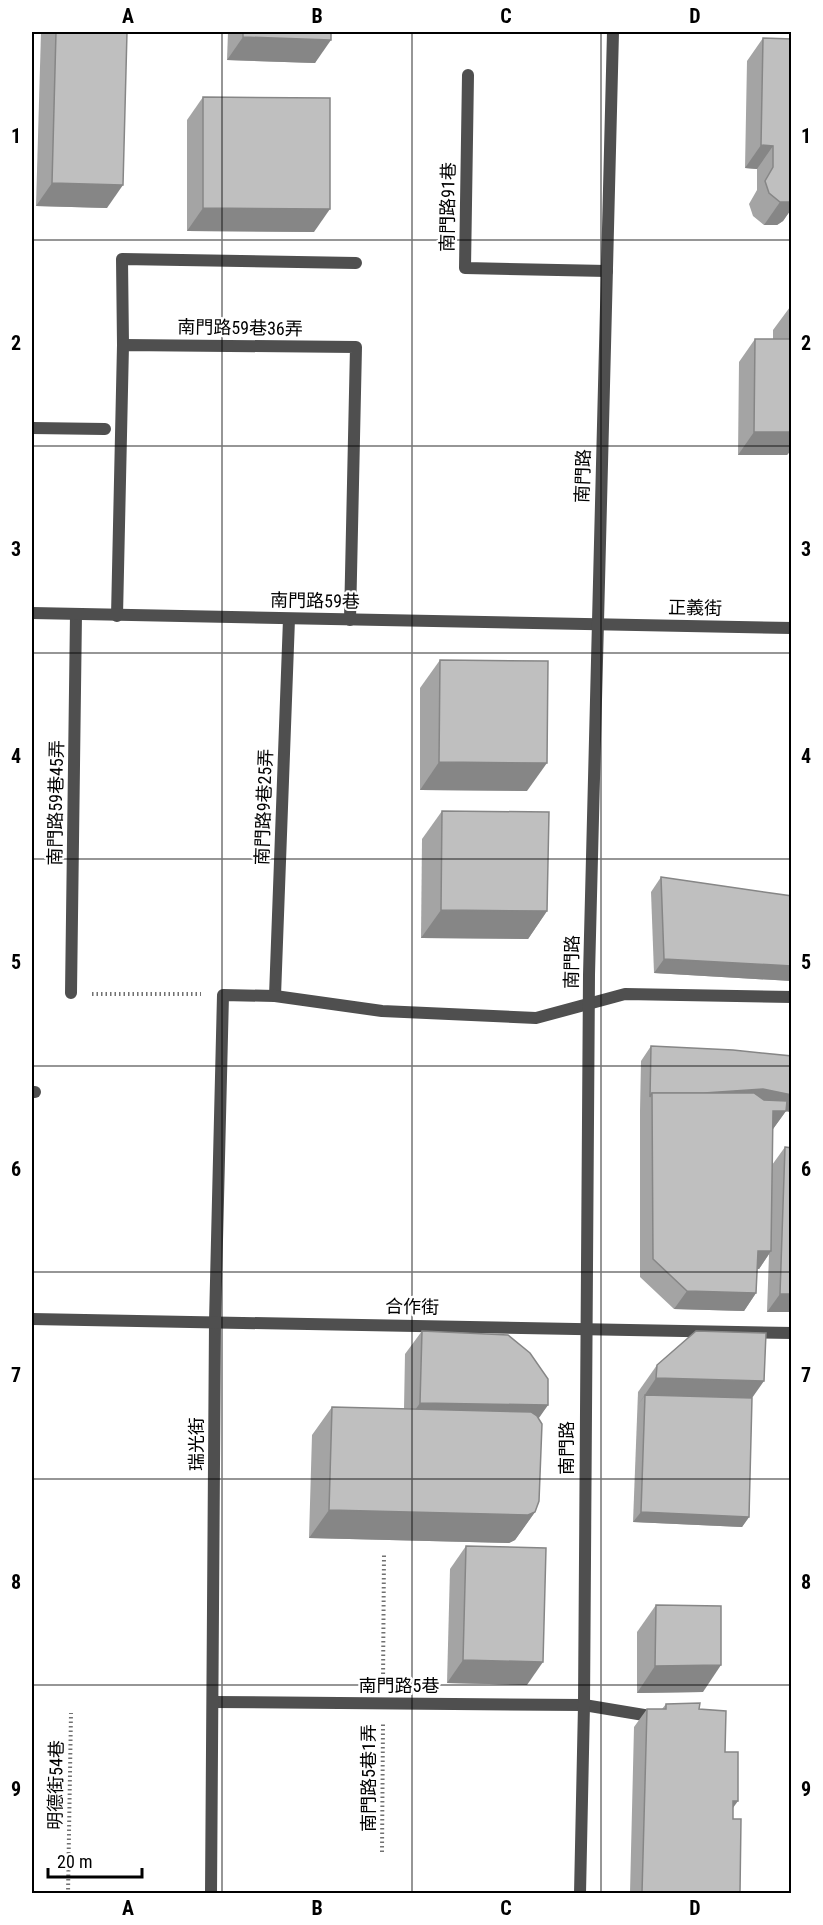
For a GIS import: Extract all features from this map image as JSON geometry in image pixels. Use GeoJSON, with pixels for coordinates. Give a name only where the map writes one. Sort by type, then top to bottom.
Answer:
{"type":"FeatureCollection","features":[{"type":"Feature","properties":{"kind":"street","name":"南門路"},"geometry":{"type":"LineString","coordinates":[[580,1893],[584,1706],[589,1003],[613,32]]}},
{"type":"Feature","properties":{"kind":"street","name":"南門路91巷"},"geometry":{"type":"LineString","coordinates":[[468,75],[465,268],[607,272]]}},
{"type":"Feature","properties":{"kind":"street"},"geometry":{"type":"LineString","coordinates":[[117,616],[123,345],[122,259],[356,263]]}},
{"type":"Feature","properties":{"kind":"street","name":"南門路59巷36弄"},"geometry":{"type":"LineString","coordinates":[[123,345],[356,347],[350,620]]}},
{"type":"Feature","properties":{"kind":"street"},"geometry":{"type":"LineString","coordinates":[[32,428],[105,429]]}},
{"type":"Feature","properties":{"kind":"street","name":"南門路59巷"},"geometry":{"type":"LineString","coordinates":[[32,614],[597,624]]}},
{"type":"Feature","properties":{"kind":"street","name":"南門路59巷45弄"},"geometry":{"type":"LineString","coordinates":[[71,993],[76,614]]}},
{"type":"Feature","properties":{"kind":"street","name":"南門路9巷25弄"},"geometry":{"type":"LineString","coordinates":[[275,996],[289,619]]}},
{"type":"Feature","properties":{"kind":"street","name":"正義街"},"geometry":{"type":"LineString","coordinates":[[597,624],[792,628]]}},
{"type":"Feature","properties":{"kind":"street"},"geometry":{"type":"LineString","coordinates":[[223,994],[275,996],[382,1011],[536,1018],[625,994],[792,997]]}},
{"type":"Feature","properties":{"kind":"street","name":"瑞光街"},"geometry":{"type":"LineString","coordinates":[[210,1893],[215,1322],[223,994]]}},
{"type":"Feature","properties":{"kind":"street","name":"合作街"},"geometry":{"type":"LineString","coordinates":[[32,1318],[792,1333]]}},
{"type":"Feature","properties":{"kind":"street","name":"南門路5巷"},"geometry":{"type":"LineString","coordinates":[[213,1702],[584,1706],[674,1719]]}},
{"type":"Feature","properties":{"kind":"path"},"geometry":{"type":"LineString","coordinates":[[71,993],[223,994]]}},
{"type":"Feature","properties":{"kind":"path","name":"南門路5巷1弄"},"geometry":{"type":"LineString","coordinates":[[382,1852],[384,1553]]}},
{"type":"Feature","properties":{"kind":"path","name":"明德街54巷"},"geometry":{"type":"LineString","coordinates":[[68,1893],[71,1713]]}},
{"type":"Feature","properties":{"kind":"building"},"geometry":{"type":"Polygon","coordinates":[[[56,32],[127,32],[123,185],[52,183],[56,32]]]}},
{"type":"Feature","properties":{"kind":"building"},"geometry":{"type":"Polygon","coordinates":[[[243,32],[331,32],[331,40],[243,37],[243,32]]]}},
{"type":"Feature","properties":{"kind":"building"},"geometry":{"type":"Polygon","coordinates":[[[763,38],[792,39],[792,202],[780,202],[769,193],[765,181],[773,167],[773,146],[761,145],[763,38]]]}},
{"type":"Feature","properties":{"kind":"building"},"geometry":{"type":"Polygon","coordinates":[[[203,97],[330,98],[330,209],[203,208],[203,97]]]}},
{"type":"Feature","properties":{"kind":"building"},"geometry":{"type":"Polygon","coordinates":[[[790,307],[792,307],[792,432],[754,432],[755,339],[790,339],[790,307]]]}},
{"type":"Feature","properties":{"kind":"building"},"geometry":{"type":"Polygon","coordinates":[[[440,660],[548,661],[547,763],[439,762],[440,660]]]}},
{"type":"Feature","properties":{"kind":"building"},"geometry":{"type":"Polygon","coordinates":[[[442,811],[549,812],[547,911],[441,910],[442,811]]]}},
{"type":"Feature","properties":{"kind":"building"},"geometry":{"type":"Polygon","coordinates":[[[661,877],[792,896],[792,966],[664,959],[661,877]]]}},
{"type":"Feature","properties":{"kind":"building"},"geometry":{"type":"Polygon","coordinates":[[[651,1046],[733,1050],[792,1056],[792,1095],[763,1089],[704,1093],[652,1093],[650,1097],[651,1046]]]}},
{"type":"Feature","properties":{"kind":"building"},"geometry":{"type":"Polygon","coordinates":[[[652,1093],[754,1093],[764,1100],[787,1101],[786,1111],[773,1111],[771,1251],[758,1251],[756,1293],[687,1291],[653,1259],[652,1093]]]}},
{"type":"Feature","properties":{"kind":"building"},"geometry":{"type":"Polygon","coordinates":[[[785,1147],[792,1148],[792,1294],[780,1294],[785,1147]]]}},
{"type":"Feature","properties":{"kind":"building"},"geometry":{"type":"Polygon","coordinates":[[[422,1331],[508,1335],[530,1353],[548,1379],[548,1405],[420,1403],[422,1331]]]}},
{"type":"Feature","properties":{"kind":"building"},"geometry":{"type":"Polygon","coordinates":[[[696,1331],[766,1333],[764,1381],[656,1378],[657,1365],[696,1331]]]}},
{"type":"Feature","properties":{"kind":"building"},"geometry":{"type":"Polygon","coordinates":[[[645,1395],[752,1398],[749,1517],[641,1512],[645,1395]]]}},
{"type":"Feature","properties":{"kind":"building"},"geometry":{"type":"Polygon","coordinates":[[[332,1407],[531,1412],[542,1424],[539,1501],[535,1512],[528,1515],[329,1510],[332,1407]]]}},
{"type":"Feature","properties":{"kind":"building"},"geometry":{"type":"Polygon","coordinates":[[[466,1546],[546,1548],[543,1662],[463,1660],[466,1546]]]}},
{"type":"Feature","properties":{"kind":"building"},"geometry":{"type":"Polygon","coordinates":[[[656,1605],[721,1606],[721,1665],[655,1666],[656,1605]]]}},
{"type":"Feature","properties":{"kind":"building"},"geometry":{"type":"Polygon","coordinates":[[[700,1703],[699,1709],[726,1711],[725,1752],[738,1752],[738,1801],[733,1801],[733,1819],[741,1819],[740,1893],[642,1893],[647,1709],[666,1709],[666,1704],[700,1703]]]}}]}
